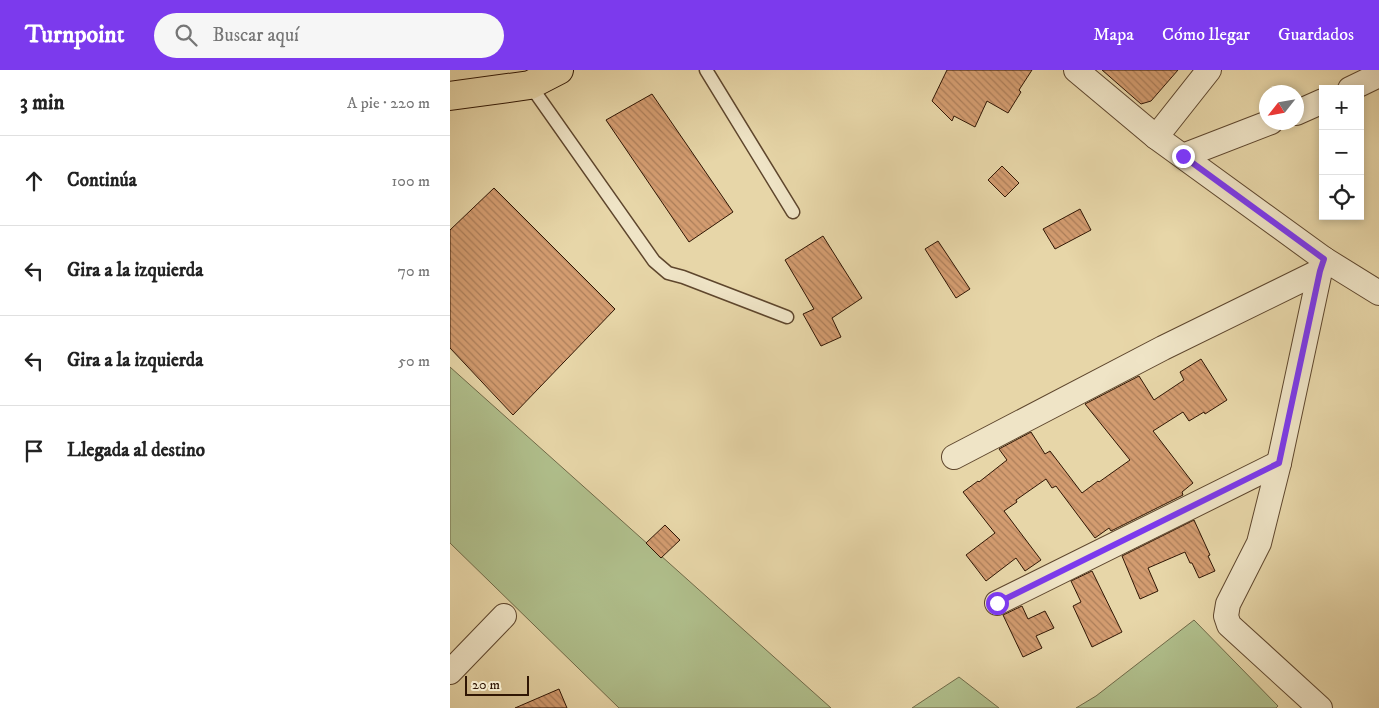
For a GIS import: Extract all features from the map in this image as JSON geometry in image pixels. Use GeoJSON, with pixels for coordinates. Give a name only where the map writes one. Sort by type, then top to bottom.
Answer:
{"type":"FeatureCollection","features":[{"type":"Feature","properties":{"kind":"main road"},"geometry":{"type":"LineString","coordinates":[[450,96],[530,85],[558,70]]}},
{"type":"Feature","properties":{"kind":"street"},"geometry":{"type":"LineString","coordinates":[[1076,70],[1156,137],[1322,265],[1379,293]]}},
{"type":"Feature","properties":{"kind":"street"},"geometry":{"type":"LineString","coordinates":[[1156,137],[1209,70]]}},
{"type":"Feature","properties":{"kind":"street"},"geometry":{"type":"LineString","coordinates":[[1359,85],[1379,76]]}},
{"type":"Feature","properties":{"kind":"street"},"geometry":{"type":"LineString","coordinates":[[1304,109],[1319,103]]}},
{"type":"Feature","properties":{"kind":"street"},"geometry":{"type":"LineString","coordinates":[[1183,156],[1259,127]]}},
{"type":"Feature","properties":{"kind":"street"},"geometry":{"type":"LineString","coordinates":[[954,457],[1322,265]]}},
{"type":"Feature","properties":{"kind":"street"},"geometry":{"type":"LineString","coordinates":[[1320,708],[1229,625],[1226,616],[1228,604],[1259,543],[1279,463],[1322,265]]}},
{"type":"Feature","properties":{"kind":"street"},"geometry":{"type":"LineString","coordinates":[[997,603],[1279,463]]}},
{"type":"Feature","properties":{"kind":"street"},"geometry":{"type":"LineString","coordinates":[[450,672],[504,616]]}},
{"type":"Feature","properties":{"kind":"lane"},"geometry":{"type":"LineString","coordinates":[[706,70],[793,212]]}},
{"type":"Feature","properties":{"kind":"lane"},"geometry":{"type":"LineString","coordinates":[[530,85],[654,262],[668,273],[786,317]]}},
{"type":"Feature","properties":{"kind":"green space"},"geometry":{"type":"Polygon","coordinates":[[[450,367],[831,708],[619,708],[450,543],[450,367]]]}},
{"type":"Feature","properties":{"kind":"green space"},"geometry":{"type":"Polygon","coordinates":[[[1194,620],[1278,706],[1276,708],[1076,708],[1096,696],[1194,620]]]}},
{"type":"Feature","properties":{"kind":"green space"},"geometry":{"type":"Polygon","coordinates":[[[959,677],[999,708],[912,708],[959,677]]]}},
{"type":"Feature","properties":{"kind":"building"},"geometry":{"type":"Polygon","coordinates":[[[947,70],[1032,70],[1019,90],[1021,92],[1008,113],[987,101],[975,127],[954,116],[952,121],[932,101],[947,70]]]}},
{"type":"Feature","properties":{"kind":"building"},"geometry":{"type":"Polygon","coordinates":[[[1102,70],[1178,70],[1151,101],[1141,104],[1102,70]]]}},
{"type":"Feature","properties":{"kind":"building"},"geometry":{"type":"Polygon","coordinates":[[[652,94],[733,212],[689,242],[606,120],[652,94]]]}},
{"type":"Feature","properties":{"kind":"building"},"geometry":{"type":"Polygon","coordinates":[[[1002,166],[1019,183],[1005,197],[988,180],[1002,166]]]}},
{"type":"Feature","properties":{"kind":"building"},"geometry":{"type":"Polygon","coordinates":[[[494,188],[615,309],[513,415],[450,348],[450,230],[494,188]]]}},
{"type":"Feature","properties":{"kind":"building"},"geometry":{"type":"Polygon","coordinates":[[[1080,209],[1091,230],[1055,249],[1043,229],[1080,209]]]}},
{"type":"Feature","properties":{"kind":"building"},"geometry":{"type":"Polygon","coordinates":[[[823,236],[862,298],[832,318],[841,337],[821,346],[803,314],[814,309],[785,260],[823,236]]]}},
{"type":"Feature","properties":{"kind":"building"},"geometry":{"type":"Polygon","coordinates":[[[938,241],[970,289],[956,298],[925,249],[938,241]]]}},
{"type":"Feature","properties":{"kind":"building"},"geometry":{"type":"Polygon","coordinates":[[[1201,359],[1227,400],[1205,414],[1204,412],[1189,421],[1183,412],[1153,431],[1193,483],[1182,492],[1183,495],[1111,531],[1109,528],[1095,538],[1056,486],[1052,488],[1046,479],[1004,511],[1041,560],[1025,571],[1016,558],[986,581],[966,555],[995,533],[963,492],[1007,460],[999,449],[1031,432],[1045,454],[1050,451],[1082,493],[1130,460],[1085,404],[1139,376],[1154,400],[1184,380],[1180,372],[1201,359]]]}},
{"type":"Feature","properties":{"kind":"building"},"geometry":{"type":"Polygon","coordinates":[[[1194,520],[1215,571],[1199,578],[1185,552],[1148,568],[1158,591],[1140,599],[1122,556],[1194,520]]]}},
{"type":"Feature","properties":{"kind":"building"},"geometry":{"type":"Polygon","coordinates":[[[665,525],[680,540],[661,558],[646,543],[665,525]]]}},
{"type":"Feature","properties":{"kind":"building"},"geometry":{"type":"Polygon","coordinates":[[[1092,571],[1122,632],[1092,647],[1073,606],[1081,602],[1071,581],[1092,571]]]}},
{"type":"Feature","properties":{"kind":"building"},"geometry":{"type":"Polygon","coordinates":[[[1022,606],[1028,619],[1045,611],[1054,628],[1036,636],[1042,648],[1023,657],[1003,615],[1022,606]]]}},
{"type":"Feature","properties":{"kind":"building"},"geometry":{"type":"Polygon","coordinates":[[[559,689],[567,708],[515,708],[559,689]]]}},
{"type":"Feature","properties":{"kind":"route"},"geometry":{"type":"LineString","coordinates":[[997,603],[1279,463],[1324,259],[1183,156]]}}]}
